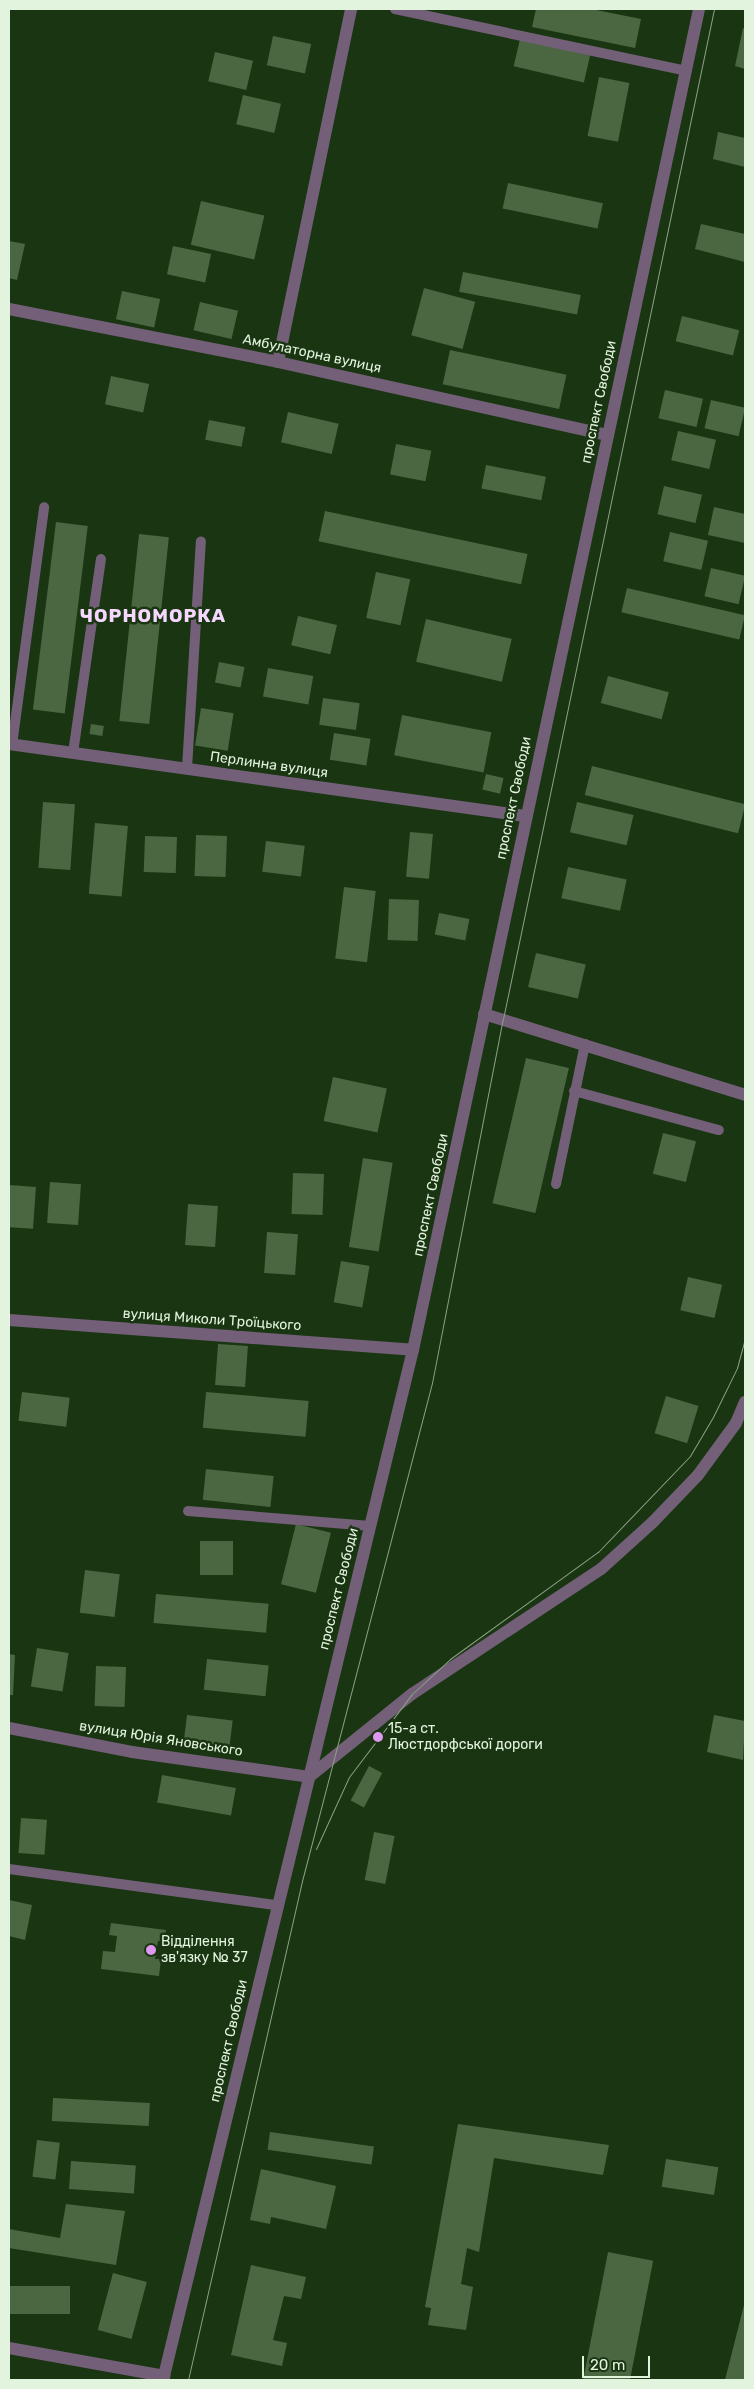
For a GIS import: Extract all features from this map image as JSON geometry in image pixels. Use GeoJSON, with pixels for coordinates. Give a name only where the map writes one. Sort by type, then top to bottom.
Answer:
{"type":"FeatureCollection","features":[{"type":"Feature","properties":{"kind":"street"},"geometry":{"type":"LineString","coordinates":[[278,362],[351,9]]}},
{"type":"Feature","properties":{"kind":"street","name":"проспект Свободи"},"geometry":{"type":"LineString","coordinates":[[164,2378],[413,1350],[525,816],[699,9]]}},
{"type":"Feature","properties":{"kind":"street","name":"Амбулаторна вулиця"},"geometry":{"type":"LineString","coordinates":[[9,309],[278,362],[608,435]]}},
{"type":"Feature","properties":{"kind":"street","name":"Перлинна вулиця"},"geometry":{"type":"LineString","coordinates":[[10,745],[525,816]]}},
{"type":"Feature","properties":{"kind":"street"},"geometry":{"type":"LineString","coordinates":[[484,1014],[745,1095]]}},
{"type":"Feature","properties":{"kind":"street","name":"вулиця Миколи Троїцького"},"geometry":{"type":"LineString","coordinates":[[9,1320],[413,1350]]}},
{"type":"Feature","properties":{"kind":"street"},"geometry":{"type":"LineString","coordinates":[[309,1777],[412,1694],[601,1570],[653,1522],[698,1475],[736,1423],[745,1402]]}},
{"type":"Feature","properties":{"kind":"street","name":"вулиця Юрія Яновського"},"geometry":{"type":"LineString","coordinates":[[9,1728],[132,1752],[309,1777]]}},
{"type":"Feature","properties":{"kind":"street"},"geometry":{"type":"LineString","coordinates":[[9,2348],[164,2378]]}},
{"type":"Feature","properties":{"kind":"lane"},"geometry":{"type":"LineString","coordinates":[[395,9],[686,71]]}},
{"type":"Feature","properties":{"kind":"lane"},"geometry":{"type":"LineString","coordinates":[[10,745],[44,507]]}},
{"type":"Feature","properties":{"kind":"lane"},"geometry":{"type":"LineString","coordinates":[[187,768],[201,541]]}},
{"type":"Feature","properties":{"kind":"lane"},"geometry":{"type":"LineString","coordinates":[[73,753],[102,559]]}},
{"type":"Feature","properties":{"kind":"lane"},"geometry":{"type":"LineString","coordinates":[[556,1184],[585,1044]]}},
{"type":"Feature","properties":{"kind":"lane"},"geometry":{"type":"LineString","coordinates":[[574,1091],[719,1130]]}},
{"type":"Feature","properties":{"kind":"lane"},"geometry":{"type":"LineString","coordinates":[[188,1510],[370,1526]]}},
{"type":"Feature","properties":{"kind":"lane"},"geometry":{"type":"LineString","coordinates":[[9,1869],[277,1906]]}},
{"type":"Feature","properties":{"kind":"building"},"geometry":{"type":"Polygon","coordinates":[[[536,9],[591,9],[641,19],[635,48],[532,27],[536,9]]]}},
{"type":"Feature","properties":{"kind":"building"},"geometry":{"type":"Polygon","coordinates":[[[743,28],[745,29],[745,69],[735,66],[743,28]]]}},
{"type":"Feature","properties":{"kind":"building"},"geometry":{"type":"Polygon","coordinates":[[[273,36],[311,44],[305,73],[267,65],[273,36]]]}},
{"type":"Feature","properties":{"kind":"building"},"geometry":{"type":"Polygon","coordinates":[[[520,39],[590,55],[584,82],[514,66],[520,39]]]}},
{"type":"Feature","properties":{"kind":"building"},"geometry":{"type":"Polygon","coordinates":[[[215,52],[253,61],[246,90],[208,81],[215,52]]]}},
{"type":"Feature","properties":{"kind":"building"},"geometry":{"type":"Polygon","coordinates":[[[599,77],[629,83],[618,142],[588,136],[599,77]]]}},
{"type":"Feature","properties":{"kind":"building"},"geometry":{"type":"Polygon","coordinates":[[[243,95],[281,104],[274,133],[236,124],[243,95]]]}},
{"type":"Feature","properties":{"kind":"building"},"geometry":{"type":"Polygon","coordinates":[[[718,132],[745,138],[745,167],[713,159],[718,132]]]}},
{"type":"Feature","properties":{"kind":"building"},"geometry":{"type":"Polygon","coordinates":[[[508,183],[603,203],[597,229],[503,208],[508,183]]]}},
{"type":"Feature","properties":{"kind":"building"},"geometry":{"type":"Polygon","coordinates":[[[201,201],[264,216],[254,259],[191,245],[201,201]]]}},
{"type":"Feature","properties":{"kind":"building"},"geometry":{"type":"Polygon","coordinates":[[[701,224],[745,234],[745,262],[695,249],[701,224]]]}},
{"type":"Feature","properties":{"kind":"building"},"geometry":{"type":"Polygon","coordinates":[[[9,241],[25,244],[17,280],[9,278],[9,241]]]}},
{"type":"Feature","properties":{"kind":"building"},"geometry":{"type":"Polygon","coordinates":[[[173,246],[211,254],[205,282],[167,274],[173,246]]]}},
{"type":"Feature","properties":{"kind":"building"},"geometry":{"type":"Polygon","coordinates":[[[463,272],[581,295],[577,315],[459,292],[463,272]]]}},
{"type":"Feature","properties":{"kind":"building"},"geometry":{"type":"Polygon","coordinates":[[[424,288],[475,302],[463,349],[411,335],[424,288]]]}},
{"type":"Feature","properties":{"kind":"building"},"geometry":{"type":"Polygon","coordinates":[[[122,291],[160,299],[154,327],[116,319],[122,291]]]}},
{"type":"Feature","properties":{"kind":"building"},"geometry":{"type":"Polygon","coordinates":[[[200,302],[238,311],[231,339],[193,330],[200,302]]]}},
{"type":"Feature","properties":{"kind":"building"},"geometry":{"type":"Polygon","coordinates":[[[682,316],[739,330],[733,356],[676,341],[682,316]]]}},
{"type":"Feature","properties":{"kind":"building"},"geometry":{"type":"Polygon","coordinates":[[[450,350],[566,375],[559,409],[443,384],[450,350]]]}},
{"type":"Feature","properties":{"kind":"building"},"geometry":{"type":"Polygon","coordinates":[[[111,376],[149,384],[143,412],[105,404],[111,376]]]}},
{"type":"Feature","properties":{"kind":"building"},"geometry":{"type":"Polygon","coordinates":[[[665,390],[703,399],[696,427],[658,418],[665,390]]]}},
{"type":"Feature","properties":{"kind":"building"},"geometry":{"type":"Polygon","coordinates":[[[711,400],[745,408],[739,436],[704,428],[711,400]]]}},
{"type":"Feature","properties":{"kind":"building"},"geometry":{"type":"Polygon","coordinates":[[[288,412],[339,424],[332,454],[281,442],[288,412]]]}},
{"type":"Feature","properties":{"kind":"building"},"geometry":{"type":"Polygon","coordinates":[[[209,420],[245,427],[242,447],[205,440],[209,420]]]}},
{"type":"Feature","properties":{"kind":"building"},"geometry":{"type":"Polygon","coordinates":[[[678,431],[716,440],[709,469],[671,460],[678,431]]]}},
{"type":"Feature","properties":{"kind":"building"},"geometry":{"type":"Polygon","coordinates":[[[396,444],[431,451],[425,481],[390,474],[396,444]]]}},
{"type":"Feature","properties":{"kind":"building"},"geometry":{"type":"Polygon","coordinates":[[[486,465],[546,477],[541,500],[481,489],[486,465]]]}},
{"type":"Feature","properties":{"kind":"building"},"geometry":{"type":"Polygon","coordinates":[[[664,486],[702,495],[695,523],[657,514],[664,486]]]}},
{"type":"Feature","properties":{"kind":"building"},"geometry":{"type":"Polygon","coordinates":[[[714,507],[745,514],[745,543],[708,535],[714,507]]]}},
{"type":"Feature","properties":{"kind":"building"},"geometry":{"type":"Polygon","coordinates":[[[325,511],[527,554],[521,584],[319,541],[325,511]]]}},
{"type":"Feature","properties":{"kind":"building"},"geometry":{"type":"Polygon","coordinates":[[[56,522],[88,526],[65,713],[33,710],[56,522]]]}},
{"type":"Feature","properties":{"kind":"building"},"geometry":{"type":"Polygon","coordinates":[[[670,532],[708,541],[701,570],[663,561],[670,532]]]}},
{"type":"Feature","properties":{"kind":"building"},"geometry":{"type":"Polygon","coordinates":[[[139,534],[169,537],[149,724],[119,721],[139,534]]]}},
{"type":"Feature","properties":{"kind":"building"},"geometry":{"type":"Polygon","coordinates":[[[711,568],[745,576],[739,604],[704,596],[711,568]]]}},
{"type":"Feature","properties":{"kind":"building"},"geometry":{"type":"Polygon","coordinates":[[[376,572],[410,579],[400,625],[366,618],[376,572]]]}},
{"type":"Feature","properties":{"kind":"building"},"geometry":{"type":"Polygon","coordinates":[[[627,588],[745,615],[739,640],[621,612],[627,588]]]}},
{"type":"Feature","properties":{"kind":"building"},"geometry":{"type":"Polygon","coordinates":[[[298,616],[337,625],[330,654],[291,645],[298,616]]]}},
{"type":"Feature","properties":{"kind":"building"},"geometry":{"type":"Polygon","coordinates":[[[426,619],[512,639],[502,682],[416,662],[426,619]]]}},
{"type":"Feature","properties":{"kind":"building"},"geometry":{"type":"Polygon","coordinates":[[[219,662],[245,667],[241,688],[215,683],[219,662]]]}},
{"type":"Feature","properties":{"kind":"building"},"geometry":{"type":"Polygon","coordinates":[[[268,668],[313,676],[308,705],[263,697],[268,668]]]}},
{"type":"Feature","properties":{"kind":"building"},"geometry":{"type":"Polygon","coordinates":[[[608,676],[669,692],[662,719],[601,703],[608,676]]]}},
{"type":"Feature","properties":{"kind":"building"},"geometry":{"type":"Polygon","coordinates":[[[323,698],[360,703],[356,730],[319,725],[323,698]]]}},
{"type":"Feature","properties":{"kind":"building"},"geometry":{"type":"Polygon","coordinates":[[[201,708],[234,713],[228,751],[195,746],[201,708]]]}},
{"type":"Feature","properties":{"kind":"building"},"geometry":{"type":"Polygon","coordinates":[[[402,715],[491,732],[484,773],[394,755],[402,715]]]}},
{"type":"Feature","properties":{"kind":"building"},"geometry":{"type":"Polygon","coordinates":[[[91,724],[104,726],[102,736],[89,734],[91,724]]]}},
{"type":"Feature","properties":{"kind":"building"},"geometry":{"type":"Polygon","coordinates":[[[334,733],[371,739],[366,765],[330,760],[334,733]]]}},
{"type":"Feature","properties":{"kind":"building"},"geometry":{"type":"Polygon","coordinates":[[[592,766],[745,804],[738,833],[585,795],[592,766]]]}},
{"type":"Feature","properties":{"kind":"building"},"geometry":{"type":"Polygon","coordinates":[[[486,774],[504,778],[500,794],[482,790],[486,774]]]}},
{"type":"Feature","properties":{"kind":"building"},"geometry":{"type":"Polygon","coordinates":[[[43,802],[75,804],[70,870],[38,868],[43,802]]]}},
{"type":"Feature","properties":{"kind":"building"},"geometry":{"type":"Polygon","coordinates":[[[577,802],[634,815],[627,845],[570,832],[577,802]]]}},
{"type":"Feature","properties":{"kind":"building"},"geometry":{"type":"Polygon","coordinates":[[[95,823],[128,826],[122,897],[89,894],[95,823]]]}},
{"type":"Feature","properties":{"kind":"building"},"geometry":{"type":"Polygon","coordinates":[[[410,832],[433,834],[429,879],[406,877],[410,832]]]}},
{"type":"Feature","properties":{"kind":"building"},"geometry":{"type":"Polygon","coordinates":[[[196,835],[227,836],[226,877],[195,876],[196,835]]]}},
{"type":"Feature","properties":{"kind":"building"},"geometry":{"type":"Polygon","coordinates":[[[145,836],[177,837],[176,873],[144,872],[145,836]]]}},
{"type":"Feature","properties":{"kind":"building"},"geometry":{"type":"Polygon","coordinates":[[[266,841],[305,846],[301,877],[262,872],[266,841]]]}},
{"type":"Feature","properties":{"kind":"building"},"geometry":{"type":"Polygon","coordinates":[[[568,867],[627,879],[620,911],[561,898],[568,867]]]}},
{"type":"Feature","properties":{"kind":"building"},"geometry":{"type":"Polygon","coordinates":[[[344,887],[376,891],[367,962],[335,958],[344,887]]]}},
{"type":"Feature","properties":{"kind":"building"},"geometry":{"type":"Polygon","coordinates":[[[389,899],[419,900],[418,941],[388,940],[389,899]]]}},
{"type":"Feature","properties":{"kind":"building"},"geometry":{"type":"Polygon","coordinates":[[[439,913],[469,919],[465,941],[435,935],[439,913]]]}},
{"type":"Feature","properties":{"kind":"building"},"geometry":{"type":"Polygon","coordinates":[[[536,953],[586,964],[578,999],[528,987],[536,953]]]}},
{"type":"Feature","properties":{"kind":"building"},"geometry":{"type":"Polygon","coordinates":[[[526,1058],[569,1068],[535,1213],[492,1203],[526,1058]]]}},
{"type":"Feature","properties":{"kind":"building"},"geometry":{"type":"Polygon","coordinates":[[[333,1077],[387,1088],[377,1132],[324,1121],[333,1077]]]}},
{"type":"Feature","properties":{"kind":"building"},"geometry":{"type":"Polygon","coordinates":[[[663,1133],[696,1141],[686,1182],[653,1174],[663,1133]]]}},
{"type":"Feature","properties":{"kind":"building"},"geometry":{"type":"Polygon","coordinates":[[[363,1158],[393,1163],[379,1252],[349,1247],[363,1158]]]}},
{"type":"Feature","properties":{"kind":"building"},"geometry":{"type":"Polygon","coordinates":[[[293,1173],[324,1174],[323,1215],[292,1214],[293,1173]]]}},
{"type":"Feature","properties":{"kind":"building"},"geometry":{"type":"Polygon","coordinates":[[[50,1182],[81,1184],[78,1225],[47,1223],[50,1182]]]}},
{"type":"Feature","properties":{"kind":"building"},"geometry":{"type":"Polygon","coordinates":[[[9,1185],[36,1187],[33,1229],[9,1227],[9,1185]]]}},
{"type":"Feature","properties":{"kind":"building"},"geometry":{"type":"Polygon","coordinates":[[[188,1204],[218,1206],[215,1247],[185,1245],[188,1204]]]}},
{"type":"Feature","properties":{"kind":"building"},"geometry":{"type":"Polygon","coordinates":[[[267,1232],[298,1234],[295,1275],[264,1273],[267,1232]]]}},
{"type":"Feature","properties":{"kind":"building"},"geometry":{"type":"Polygon","coordinates":[[[341,1261],[370,1266],[362,1307],[334,1302],[341,1261]]]}},
{"type":"Feature","properties":{"kind":"building"},"geometry":{"type":"Polygon","coordinates":[[[688,1277],[722,1285],[714,1318],[680,1310],[688,1277]]]}},
{"type":"Feature","properties":{"kind":"building"},"geometry":{"type":"Polygon","coordinates":[[[218,1344],[248,1346],[245,1387],[215,1385],[218,1344]]]}},
{"type":"Feature","properties":{"kind":"building"},"geometry":{"type":"Polygon","coordinates":[[[22,1392],[70,1398],[66,1427],[18,1421],[22,1392]]]}},
{"type":"Feature","properties":{"kind":"building"},"geometry":{"type":"Polygon","coordinates":[[[206,1392],[309,1401],[305,1437],[203,1428],[206,1392]]]}},
{"type":"Feature","properties":{"kind":"building"},"geometry":{"type":"Polygon","coordinates":[[[666,1396],[699,1406],[687,1443],[655,1433],[666,1396]]]}},
{"type":"Feature","properties":{"kind":"building"},"geometry":{"type":"Polygon","coordinates":[[[206,1469],[274,1476],[270,1507],[203,1500],[206,1469]]]}},
{"type":"Feature","properties":{"kind":"building"},"geometry":{"type":"Polygon","coordinates":[[[296,1524],[331,1533],[316,1593],[281,1584],[296,1524]]]}},
{"type":"Feature","properties":{"kind":"building"},"geometry":{"type":"Polygon","coordinates":[[[200,1541],[233,1541],[233,1575],[200,1575],[200,1541]]]}},
{"type":"Feature","properties":{"kind":"building"},"geometry":{"type":"Polygon","coordinates":[[[85,1570],[120,1574],[114,1617],[80,1613],[85,1570]]]}},
{"type":"Feature","properties":{"kind":"building"},"geometry":{"type":"Polygon","coordinates":[[[156,1594],[269,1604],[266,1633],[153,1623],[156,1594]]]}},
{"type":"Feature","properties":{"kind":"building"},"geometry":{"type":"Polygon","coordinates":[[[37,1648],[69,1653],[63,1692],[31,1687],[37,1648]]]}},
{"type":"Feature","properties":{"kind":"building"},"geometry":{"type":"Polygon","coordinates":[[[9,1654],[15,1655],[13,1695],[9,1695],[9,1654]]]}},
{"type":"Feature","properties":{"kind":"building"},"geometry":{"type":"Polygon","coordinates":[[[207,1659],[269,1665],[265,1696],[204,1690],[207,1659]]]}},
{"type":"Feature","properties":{"kind":"building"},"geometry":{"type":"Polygon","coordinates":[[[96,1666],[126,1667],[125,1707],[95,1706],[96,1666]]]}},
{"type":"Feature","properties":{"kind":"building"},"geometry":{"type":"Polygon","coordinates":[[[187,1715],[233,1721],[229,1753],[183,1748],[187,1715]]]}},
{"type":"Feature","properties":{"kind":"building"},"geometry":{"type":"Polygon","coordinates":[[[714,1715],[745,1721],[743,1760],[707,1752],[714,1715]]]}},
{"type":"Feature","properties":{"kind":"building"},"geometry":{"type":"Polygon","coordinates":[[[369,1766],[382,1773],[364,1807],[351,1800],[369,1766]]]}},
{"type":"Feature","properties":{"kind":"building"},"geometry":{"type":"Polygon","coordinates":[[[162,1775],[236,1788],[231,1816],[157,1803],[162,1775]]]}},
{"type":"Feature","properties":{"kind":"building"},"geometry":{"type":"Polygon","coordinates":[[[21,1818],[47,1820],[44,1855],[19,1853],[21,1818]]]}},
{"type":"Feature","properties":{"kind":"building"},"geometry":{"type":"Polygon","coordinates":[[[374,1832],[395,1836],[385,1884],[365,1880],[374,1832]]]}},
{"type":"Feature","properties":{"kind":"building"},"geometry":{"type":"Polygon","coordinates":[[[9,1900],[32,1905],[25,1940],[9,1936],[9,1900]]]}},
{"type":"Feature","properties":{"kind":"building"},"geometry":{"type":"Polygon","coordinates":[[[111,1923],[166,1930],[165,1942],[158,1941],[155,1959],[161,1959],[159,1976],[101,1969],[103,1951],[115,1952],[117,1936],[109,1935],[111,1923]]]}},
{"type":"Feature","properties":{"kind":"building"},"geometry":{"type":"Polygon","coordinates":[[[53,2098],[150,2103],[149,2126],[52,2121],[53,2098]]]}},
{"type":"Feature","properties":{"kind":"building"},"geometry":{"type":"Polygon","coordinates":[[[458,2124],[609,2145],[603,2175],[494,2158],[479,2252],[467,2248],[461,2284],[473,2287],[466,2330],[428,2325],[431,2308],[425,2307],[458,2124]]]}},
{"type":"Feature","properties":{"kind":"building"},"geometry":{"type":"Polygon","coordinates":[[[270,2132],[374,2147],[371,2164],[267,2150],[270,2132]]]}},
{"type":"Feature","properties":{"kind":"building"},"geometry":{"type":"Polygon","coordinates":[[[37,2140],[60,2143],[55,2180],[32,2177],[37,2140]]]}},
{"type":"Feature","properties":{"kind":"building"},"geometry":{"type":"Polygon","coordinates":[[[666,2159],[718,2167],[714,2195],[662,2187],[666,2159]]]}},
{"type":"Feature","properties":{"kind":"building"},"geometry":{"type":"Polygon","coordinates":[[[71,2161],[136,2166],[134,2193],[69,2189],[71,2161]]]}},
{"type":"Feature","properties":{"kind":"building"},"geometry":{"type":"Polygon","coordinates":[[[261,2169],[336,2186],[326,2229],[271,2217],[270,2224],[250,2220],[261,2169]]]}},
{"type":"Feature","properties":{"kind":"building"},"geometry":{"type":"Polygon","coordinates":[[[66,2204],[125,2211],[116,2265],[9,2248],[9,2229],[60,2238],[66,2204]]]}},
{"type":"Feature","properties":{"kind":"building"},"geometry":{"type":"Polygon","coordinates":[[[608,2252],[653,2261],[630,2380],[583,2380],[608,2252]]]}},
{"type":"Feature","properties":{"kind":"building"},"geometry":{"type":"Polygon","coordinates":[[[251,2265],[306,2277],[301,2299],[284,2296],[273,2340],[287,2343],[282,2366],[231,2355],[251,2265]]]}},
{"type":"Feature","properties":{"kind":"building"},"geometry":{"type":"Polygon","coordinates":[[[113,2273],[147,2282],[132,2339],[98,2330],[113,2273]]]}},
{"type":"Feature","properties":{"kind":"building"},"geometry":{"type":"Polygon","coordinates":[[[9,2286],[70,2286],[70,2314],[9,2314],[9,2286]]]}},
{"type":"Feature","properties":{"kind":"building"},"geometry":{"type":"Polygon","coordinates":[[[745,2301],[745,2380],[725,2380],[745,2301]]]}},
{"type":"Feature","properties":{"kind":"tram line"},"geometry":{"type":"LineString","coordinates":[[188,2380],[302,1881],[432,1383],[503,1019],[714,9]]}},
{"type":"Feature","properties":{"kind":"tram line"},"geometry":{"type":"LineString","coordinates":[[316,1849],[349,1777],[412,1694],[450,1659],[598,1552],[690,1456],[713,1417],[737,1368],[745,1339]]}},
{"type":"Feature","properties":{"kind":"place","name":"15-а ст. Люстдорфської дороги"},"geometry":{"type":"Point","coordinates":[378,1737]}},
{"type":"Feature","properties":{"kind":"place","name":"Відділення зв'язку № 37"},"geometry":{"type":"Point","coordinates":[151,1950]}},
{"type":"Feature","properties":{"kind":"district","name":"ЧОРНОМОРКА"},"geometry":{"type":"Point","coordinates":[153,616]}}]}
